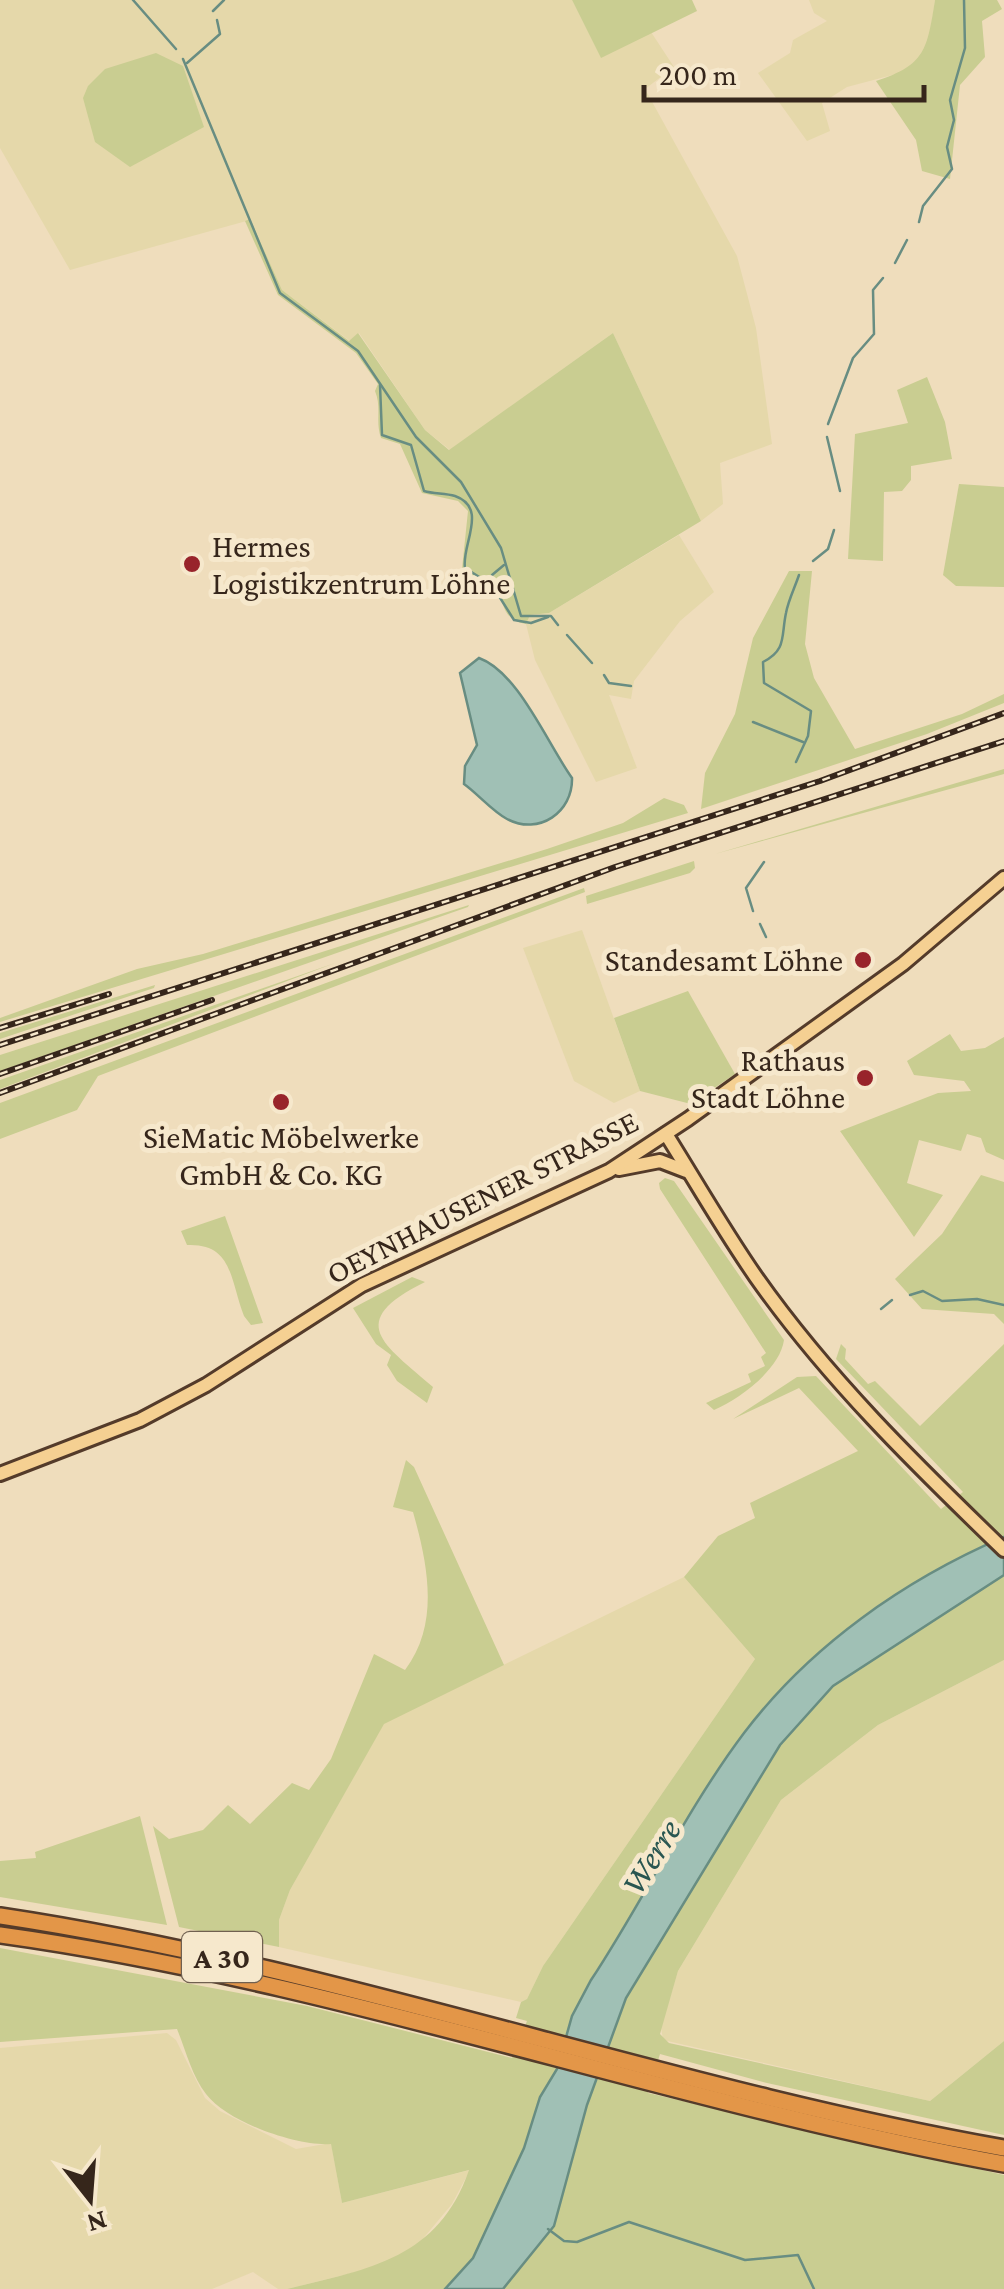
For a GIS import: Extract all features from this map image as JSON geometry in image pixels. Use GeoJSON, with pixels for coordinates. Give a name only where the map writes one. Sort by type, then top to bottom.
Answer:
{"type":"FeatureCollection","features":[{"type":"Feature","properties":{"kind":"highway","name":"A 30"},"geometry":{"type":"LineString","coordinates":[[0,1916],[190,1950],[519,2040],[1004,2164]]}},
{"type":"Feature","properties":{"kind":"highway","name":"A 30"},"geometry":{"type":"LineString","coordinates":[[0,1935],[156,1960],[519,2040]]}},
{"type":"Feature","properties":{"kind":"highway","name":"A 30"},"geometry":{"type":"LineString","coordinates":[[654,2075],[1004,2148]]}},
{"type":"Feature","properties":{"kind":"main road","name":"OEYNHAUSENER STRASSE"},"geometry":{"type":"LineString","coordinates":[[0,1474],[140,1420],[206,1385],[362,1284],[609,1171],[913,956],[1004,878]]}},
{"type":"Feature","properties":{"kind":"main road"},"geometry":{"type":"LineString","coordinates":[[666,1134],[758,1280],[810,1348],[1004,1550]]}},
{"type":"Feature","properties":{"kind":"main road"},"geometry":{"type":"LineString","coordinates":[[609,1171],[660,1161],[688,1172]]}},
{"type":"Feature","properties":{"kind":"shaded area"},"geometry":{"type":"Polygon","coordinates":[[[0,0],[572,0],[601,57],[651,32],[674,67],[645,89],[737,256],[756,328],[772,444],[720,463],[723,504],[701,521],[613,333],[450,450],[425,430],[359,333],[350,341],[282,290],[250,220],[70,270],[0,148],[0,0]]]}},
{"type":"Feature","properties":{"kind":"shaded area"},"geometry":{"type":"Polygon","coordinates":[[[809,0],[935,0],[929,41],[920,59],[900,73],[847,87],[822,103],[830,131],[807,141],[758,73],[790,53],[793,40],[827,21],[814,13],[809,0]]]}},
{"type":"Feature","properties":{"kind":"shaded area"},"geometry":{"type":"Polygon","coordinates":[[[679,535],[714,592],[680,621],[634,681],[631,699],[609,695],[637,768],[596,782],[535,660],[526,624],[529,615],[549,613],[679,535]]]}},
{"type":"Feature","properties":{"kind":"shaded area"},"geometry":{"type":"Polygon","coordinates":[[[582,930],[640,1091],[614,1103],[574,1081],[523,948],[582,930]]]}},
{"type":"Feature","properties":{"kind":"shaded area"},"geometry":{"type":"Polygon","coordinates":[[[684,1577],[755,1659],[543,1966],[527,1999],[521,2002],[279,1947],[279,1920],[290,1890],[384,1723],[684,1577]]]}},
{"type":"Feature","properties":{"kind":"shaded area"},"geometry":{"type":"Polygon","coordinates":[[[1004,1660],[1004,2041],[930,2101],[663,2040],[661,2027],[678,1971],[781,1800],[878,1725],[1004,1660]]]}},
{"type":"Feature","properties":{"kind":"shaded area"},"geometry":{"type":"Polygon","coordinates":[[[167,2033],[176,2040],[205,2098],[220,2111],[296,2149],[331,2143],[342,2203],[470,2170],[452,2204],[421,2241],[388,2264],[287,2289],[278,2289],[253,2272],[212,2289],[0,2289],[0,2048],[167,2033]]]}},
{"type":"Feature","properties":{"kind":"green space"},"geometry":{"type":"Polygon","coordinates":[[[572,0],[692,0],[697,11],[601,58],[572,0]]]}},
{"type":"Feature","properties":{"kind":"green space"},"geometry":{"type":"Polygon","coordinates":[[[935,0],[997,0],[1002,9],[982,21],[985,57],[960,85],[950,179],[922,171],[916,140],[876,81],[905,68],[921,53],[935,0]]]}},
{"type":"Feature","properties":{"kind":"green space"},"geometry":{"type":"Polygon","coordinates":[[[156,53],[183,66],[204,127],[130,167],[95,142],[83,98],[88,86],[105,69],[156,53]]]}},
{"type":"Feature","properties":{"kind":"green space"},"geometry":{"type":"Polygon","coordinates":[[[250,219],[282,290],[349,341],[358,333],[425,430],[449,450],[613,333],[701,521],[549,613],[530,615],[526,624],[511,618],[496,591],[462,569],[468,511],[458,501],[422,493],[400,444],[381,438],[375,391],[378,384],[356,353],[278,295],[245,221],[250,219]]]}},
{"type":"Feature","properties":{"kind":"green space"},"geometry":{"type":"Polygon","coordinates":[[[927,377],[945,422],[952,459],[911,466],[911,480],[902,491],[884,492],[883,561],[848,559],[855,434],[908,423],[897,390],[927,377]]]}},
{"type":"Feature","properties":{"kind":"green space"},"geometry":{"type":"Polygon","coordinates":[[[959,484],[1004,487],[1004,587],[956,586],[943,575],[959,484]]]}},
{"type":"Feature","properties":{"kind":"green space"},"geometry":{"type":"Polygon","coordinates":[[[789,571],[812,571],[805,644],[814,678],[855,749],[962,714],[1004,694],[1004,703],[927,734],[701,809],[705,773],[735,714],[753,638],[789,571]]]}},
{"type":"Feature","properties":{"kind":"green space"},"geometry":{"type":"Polygon","coordinates":[[[1004,769],[1004,774],[715,854],[1004,769]]]}},
{"type":"Feature","properties":{"kind":"green space"},"geometry":{"type":"Polygon","coordinates":[[[664,798],[684,805],[688,813],[0,1022],[0,1018],[137,969],[203,954],[547,849],[623,823],[664,798]]]}},
{"type":"Feature","properties":{"kind":"green space"},"geometry":{"type":"Polygon","coordinates":[[[694,861],[695,868],[690,873],[587,904],[586,896],[694,861]]]}},
{"type":"Feature","properties":{"kind":"green space"},"geometry":{"type":"Polygon","coordinates":[[[584,888],[585,892],[98,1076],[77,1110],[0,1139],[0,1103],[584,888]]]}},
{"type":"Feature","properties":{"kind":"green space"},"geometry":{"type":"Polygon","coordinates":[[[468,907],[0,1071],[0,1055],[468,907]]]}},
{"type":"Feature","properties":{"kind":"green space"},"geometry":{"type":"Polygon","coordinates":[[[335,963],[0,1089],[0,1080],[335,963]]]}},
{"type":"Feature","properties":{"kind":"green space"},"geometry":{"type":"Polygon","coordinates":[[[155,985],[154,988],[0,1039],[0,1033],[155,985]]]}},
{"type":"Feature","properties":{"kind":"green space"},"geometry":{"type":"Polygon","coordinates":[[[688,991],[735,1074],[691,1104],[640,1091],[614,1018],[688,991]]]}},
{"type":"Feature","properties":{"kind":"green space"},"geometry":{"type":"Polygon","coordinates":[[[950,1034],[961,1051],[985,1048],[1004,1037],[1004,1160],[986,1152],[981,1138],[967,1134],[961,1151],[919,1140],[907,1183],[943,1195],[914,1237],[840,1131],[938,1093],[971,1091],[964,1081],[914,1075],[907,1061],[950,1034]]]}},
{"type":"Feature","properties":{"kind":"green space"},"geometry":{"type":"Polygon","coordinates":[[[981,1175],[1004,1182],[1004,1324],[994,1314],[922,1309],[895,1279],[942,1234],[981,1175]]]}},
{"type":"Feature","properties":{"kind":"green space"},"geometry":{"type":"Polygon","coordinates":[[[665,1178],[674,1181],[784,1340],[775,1362],[757,1382],[714,1410],[706,1403],[751,1382],[748,1374],[765,1366],[761,1357],[766,1353],[660,1189],[659,1183],[665,1178]]]}},
{"type":"Feature","properties":{"kind":"green space"},"geometry":{"type":"Polygon","coordinates":[[[225,1216],[263,1323],[251,1325],[244,1316],[222,1257],[202,1246],[187,1245],[181,1231],[225,1216]]]}},
{"type":"Feature","properties":{"kind":"green space"},"geometry":{"type":"Polygon","coordinates":[[[412,1277],[425,1282],[385,1309],[379,1321],[380,1333],[400,1358],[433,1387],[427,1403],[397,1381],[387,1365],[391,1355],[376,1344],[353,1308],[412,1277]]]}},
{"type":"Feature","properties":{"kind":"green space"},"geometry":{"type":"Polygon","coordinates":[[[841,1344],[846,1349],[845,1359],[868,1384],[875,1381],[920,1426],[1004,1344],[1004,1537],[930,1574],[861,1618],[798,1672],[744,1733],[703,1793],[590,1980],[572,2016],[557,2069],[540,2097],[524,2148],[473,2258],[445,2289],[287,2289],[372,2266],[419,2242],[439,2224],[456,2200],[469,2170],[342,2203],[331,2144],[302,2142],[266,2131],[217,2105],[197,2079],[177,2029],[0,2042],[0,1948],[307,2006],[512,2058],[527,2021],[516,2018],[521,2002],[527,1999],[543,1966],[755,1659],[684,1577],[718,1536],[755,1518],[750,1503],[858,1451],[799,1388],[733,1419],[797,1377],[816,1376],[941,1509],[963,1492],[836,1359],[841,1344]]]}},
{"type":"Feature","properties":{"kind":"green space"},"geometry":{"type":"Polygon","coordinates":[[[406,1460],[414,1467],[504,1665],[384,1724],[290,1890],[279,1920],[279,1947],[179,1927],[153,1826],[169,1839],[203,1830],[228,1805],[250,1824],[292,1783],[309,1790],[331,1759],[374,1654],[405,1670],[416,1652],[427,1614],[423,1553],[413,1512],[393,1507],[406,1460]]]}},
{"type":"Feature","properties":{"kind":"green space"},"geometry":{"type":"Polygon","coordinates":[[[1004,1575],[1004,1660],[878,1725],[781,1800],[678,1971],[660,2034],[669,2043],[930,2101],[1004,2041],[1004,2135],[767,2083],[660,2054],[648,2093],[1004,2175],[1004,2289],[503,2289],[554,2226],[587,2105],[626,1998],[780,1745],[833,1686],[1004,1575]]]}},
{"type":"Feature","properties":{"kind":"green space"},"geometry":{"type":"Polygon","coordinates":[[[140,1816],[167,1925],[0,1897],[0,1861],[36,1858],[35,1852],[140,1816]]]}},
{"type":"Feature","properties":{"kind":"water"},"geometry":{"type":"Polygon","coordinates":[[[479,658],[493,666],[519,693],[572,778],[567,801],[552,818],[531,825],[519,824],[496,812],[464,784],[465,766],[477,745],[460,673],[479,658]]]}},
{"type":"Feature","properties":{"kind":"water"},"geometry":{"type":"Polygon","coordinates":[[[1004,1537],[1004,1575],[833,1686],[780,1745],[626,1998],[587,2105],[554,2226],[503,2289],[445,2289],[473,2258],[524,2148],[540,2097],[557,2069],[572,2016],[591,1980],[703,1793],[744,1733],[798,1672],[861,1618],[930,1574],[1004,1537]]]}},
{"type":"Feature","properties":{"kind":"waterway"},"geometry":{"type":"LineString","coordinates":[[133,0],[176,49]]}},
{"type":"Feature","properties":{"kind":"waterway"},"geometry":{"type":"LineString","coordinates":[[213,11],[224,0]]}},
{"type":"Feature","properties":{"kind":"waterway"},"geometry":{"type":"LineString","coordinates":[[919,222],[923,206],[952,169],[947,147],[954,120],[950,100],[965,48],[964,0]]}},
{"type":"Feature","properties":{"kind":"waterway"},"geometry":{"type":"LineString","coordinates":[[187,63],[220,34],[217,20]]}},
{"type":"Feature","properties":{"kind":"waterway"},"geometry":{"type":"LineString","coordinates":[[183,59],[280,293],[358,351],[416,437],[461,482],[501,548],[521,616],[551,616],[558,625]]}},
{"type":"Feature","properties":{"kind":"waterway"},"geometry":{"type":"LineString","coordinates":[[895,263],[907,240]]}},
{"type":"Feature","properties":{"kind":"waterway"},"geometry":{"type":"LineString","coordinates":[[828,424],[853,358],[874,334],[873,290],[883,278]]}},
{"type":"Feature","properties":{"kind":"waterway"},"geometry":{"type":"LineString","coordinates":[[380,385],[382,435],[411,445],[424,491],[455,496],[470,509],[465,568],[492,585],[514,620],[531,623],[548,617]]}},
{"type":"Feature","properties":{"kind":"waterway"},"geometry":{"type":"LineString","coordinates":[[827,437],[840,491]]}},
{"type":"Feature","properties":{"kind":"waterway"},"geometry":{"type":"LineString","coordinates":[[813,561],[828,549],[834,530]]}},
{"type":"Feature","properties":{"kind":"waterway"},"geometry":{"type":"LineString","coordinates":[[492,585],[492,575],[504,565]]}},
{"type":"Feature","properties":{"kind":"waterway"},"geometry":{"type":"LineString","coordinates":[[796,762],[808,736],[811,711],[764,683],[763,662],[780,647],[787,608],[799,575]]}},
{"type":"Feature","properties":{"kind":"waterway"},"geometry":{"type":"LineString","coordinates":[[567,635],[592,663]]}},
{"type":"Feature","properties":{"kind":"waterway"},"geometry":{"type":"LineString","coordinates":[[604,675],[609,683],[631,686]]}},
{"type":"Feature","properties":{"kind":"waterway"},"geometry":{"type":"LineString","coordinates":[[753,722],[803,742]]}},
{"type":"Feature","properties":{"kind":"waterway"},"geometry":{"type":"LineString","coordinates":[[753,911],[746,888],[764,862]]}},
{"type":"Feature","properties":{"kind":"waterway"},"geometry":{"type":"LineString","coordinates":[[760,924],[766,937]]}},
{"type":"Feature","properties":{"kind":"waterway"},"geometry":{"type":"LineString","coordinates":[[910,1295],[923,1291],[942,1301],[977,1299],[1004,1305]]}},
{"type":"Feature","properties":{"kind":"waterway"},"geometry":{"type":"LineString","coordinates":[[881,1309],[892,1300]]}},
{"type":"Feature","properties":{"kind":"waterway"},"geometry":{"type":"LineString","coordinates":[[548,2229],[564,2241],[577,2242],[629,2222],[745,2260],[798,2255],[814,2289]]}},
{"type":"Feature","properties":{"kind":"railway"},"geometry":{"type":"LineString","coordinates":[[0,1045],[820,781],[1004,713]]}},
{"type":"Feature","properties":{"kind":"railway"},"geometry":{"type":"LineString","coordinates":[[0,1093],[615,867],[1004,741]]}},
{"type":"Feature","properties":{"kind":"railway"},"geometry":{"type":"LineString","coordinates":[[0,1028],[109,994]]}},
{"type":"Feature","properties":{"kind":"railway"},"geometry":{"type":"LineString","coordinates":[[0,1074],[212,1000]]}},
{"type":"Feature","properties":{"kind":"place","name":"Hermes Logistikzentrum Löhne"},"geometry":{"type":"Point","coordinates":[192,564]}},
{"type":"Feature","properties":{"kind":"place","name":"Standesamt Löhne"},"geometry":{"type":"Point","coordinates":[863,960]}},
{"type":"Feature","properties":{"kind":"place","name":"Rathaus Stadt Löhne"},"geometry":{"type":"Point","coordinates":[865,1078]}},
{"type":"Feature","properties":{"kind":"place","name":"SieMatic Möbelwerke GmbH & Co. KG"},"geometry":{"type":"Point","coordinates":[281,1102]}},
{"type":"Feature","properties":{"kind":"water label","name":"Werre"},"geometry":{"type":"Point","coordinates":[651,1857]}}]}
